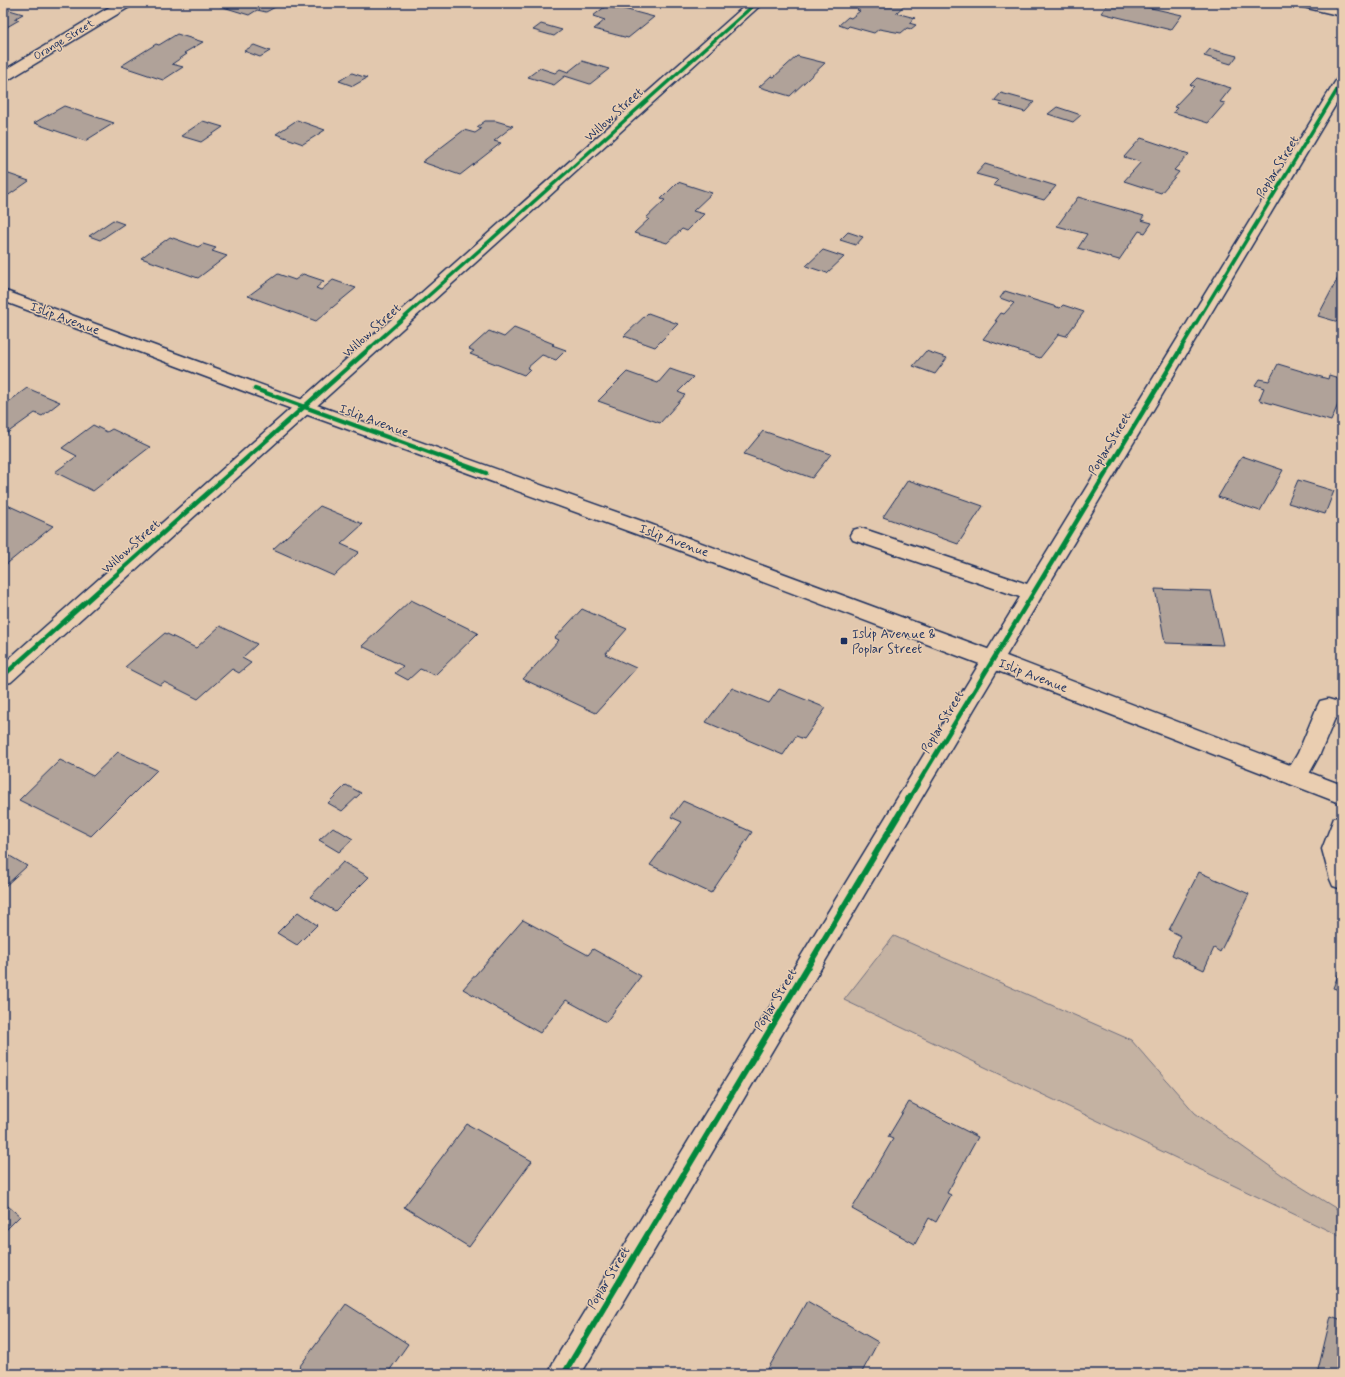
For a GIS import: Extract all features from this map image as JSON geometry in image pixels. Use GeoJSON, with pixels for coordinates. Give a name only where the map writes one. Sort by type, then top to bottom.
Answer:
{"type":"FeatureCollection","features":[{"type":"Feature","properties":{"kind":"street","name":"Orange Street"},"geometry":{"type":"LineString","coordinates":[[3,77],[126,3]]}},
{"type":"Feature","properties":{"kind":"street","name":"Willow Street"},"geometry":{"type":"LineString","coordinates":[[3,676],[756,3]]}},
{"type":"Feature","properties":{"kind":"street"},"geometry":{"type":"LineString","coordinates":[[1304,3],[1342,12]]}},
{"type":"Feature","properties":{"kind":"street","name":"Poplar Street"},"geometry":{"type":"LineString","coordinates":[[564,1374],[992,660],[1342,82]]}},
{"type":"Feature","properties":{"kind":"street","name":"Islip Avenue"},"geometry":{"type":"LineString","coordinates":[[3,295],[992,660],[1342,795]]}},
{"type":"Feature","properties":{"kind":"street"},"geometry":{"type":"LineString","coordinates":[[860,535],[1033,594]]}},
{"type":"Feature","properties":{"kind":"street"},"geometry":{"type":"LineString","coordinates":[[1296,777],[1309,754],[1328,706],[1342,712]]}},
{"type":"Feature","properties":{"kind":"street"},"geometry":{"type":"LineString","coordinates":[[1342,825],[1334,849],[1342,879]]}},
{"type":"Feature","properties":{"kind":"shaded area"},"geometry":{"type":"Polygon","coordinates":[[[894,936],[1131,1040],[1195,1113],[1285,1177],[1342,1212],[1342,1237],[844,1000],[894,936]]]}},
{"type":"Feature","properties":{"kind":"building"},"geometry":{"type":"Polygon","coordinates":[[[225,3],[273,3],[279,5],[266,12],[257,10],[249,15],[220,6],[225,3]]]}},
{"type":"Feature","properties":{"kind":"building"},"geometry":{"type":"Polygon","coordinates":[[[865,3],[907,3],[896,13],[915,18],[909,23],[916,25],[911,29],[907,28],[901,33],[879,29],[874,33],[849,26],[847,28],[839,25],[848,17],[851,18],[860,11],[857,10],[865,3]]]}},
{"type":"Feature","properties":{"kind":"building"},"geometry":{"type":"Polygon","coordinates":[[[1109,3],[1129,3],[1182,15],[1171,30],[1101,13],[1109,3]]]}},
{"type":"Feature","properties":{"kind":"building"},"geometry":{"type":"Polygon","coordinates":[[[606,6],[654,17],[628,38],[594,29],[605,20],[593,16],[606,6]]]}},
{"type":"Feature","properties":{"kind":"building"},"geometry":{"type":"Polygon","coordinates":[[[3,8],[23,14],[14,19],[19,20],[7,27],[3,26],[3,8]]]}},
{"type":"Feature","properties":{"kind":"building"},"geometry":{"type":"Polygon","coordinates":[[[541,24],[562,30],[554,36],[533,30],[541,24]]]}},
{"type":"Feature","properties":{"kind":"building"},"geometry":{"type":"Polygon","coordinates":[[[177,34],[203,42],[184,53],[187,54],[172,64],[183,67],[163,80],[121,66],[156,44],[159,45],[177,34]]]}},
{"type":"Feature","properties":{"kind":"building"},"geometry":{"type":"Polygon","coordinates":[[[254,45],[270,51],[260,57],[244,51],[254,45]]]}},
{"type":"Feature","properties":{"kind":"building"},"geometry":{"type":"Polygon","coordinates":[[[1210,49],[1237,56],[1231,64],[1204,56],[1210,49]]]}},
{"type":"Feature","properties":{"kind":"building"},"geometry":{"type":"Polygon","coordinates":[[[797,56],[825,63],[790,96],[759,87],[771,76],[774,77],[797,56]]]}},
{"type":"Feature","properties":{"kind":"building"},"geometry":{"type":"Polygon","coordinates":[[[582,61],[609,69],[590,84],[565,76],[554,85],[528,77],[540,68],[555,73],[560,69],[568,72],[582,61]]]}},
{"type":"Feature","properties":{"kind":"building"},"geometry":{"type":"Polygon","coordinates":[[[352,73],[367,78],[353,86],[339,81],[352,73]]]}},
{"type":"Feature","properties":{"kind":"building"},"geometry":{"type":"Polygon","coordinates":[[[1197,78],[1231,88],[1220,102],[1225,103],[1208,123],[1173,112],[1177,108],[1174,107],[1194,86],[1190,85],[1197,78]]]}},
{"type":"Feature","properties":{"kind":"building"},"geometry":{"type":"Polygon","coordinates":[[[1001,93],[1034,102],[1025,112],[1000,105],[1002,103],[994,101],[1001,93]]]}},
{"type":"Feature","properties":{"kind":"building"},"geometry":{"type":"Polygon","coordinates":[[[64,106],[114,123],[85,141],[34,123],[64,106]]]}},
{"type":"Feature","properties":{"kind":"building"},"geometry":{"type":"Polygon","coordinates":[[[1057,107],[1081,115],[1073,122],[1048,114],[1057,107]]]}},
{"type":"Feature","properties":{"kind":"building"},"geometry":{"type":"Polygon","coordinates":[[[297,120],[325,130],[303,144],[276,134],[297,120]]]}},
{"type":"Feature","properties":{"kind":"building"},"geometry":{"type":"Polygon","coordinates":[[[203,121],[223,127],[201,142],[181,136],[203,121]]]}},
{"type":"Feature","properties":{"kind":"building"},"geometry":{"type":"Polygon","coordinates":[[[485,121],[496,121],[513,126],[494,141],[501,143],[460,175],[422,162],[464,130],[475,133],[481,129],[477,127],[485,121]]]}},
{"type":"Feature","properties":{"kind":"building"},"geometry":{"type":"Polygon","coordinates":[[[1141,138],[1189,154],[1174,170],[1179,172],[1161,193],[1124,181],[1141,162],[1124,157],[1141,138]]]}},
{"type":"Feature","properties":{"kind":"building"},"geometry":{"type":"Polygon","coordinates":[[[985,164],[1056,186],[1044,200],[993,185],[998,180],[976,174],[985,164]]]}},
{"type":"Feature","properties":{"kind":"building"},"geometry":{"type":"Polygon","coordinates":[[[3,172],[29,181],[3,199],[3,172]]]}},
{"type":"Feature","properties":{"kind":"building"},"geometry":{"type":"Polygon","coordinates":[[[678,182],[712,193],[693,211],[704,214],[687,231],[682,229],[667,243],[634,233],[649,219],[646,218],[665,200],[661,199],[678,182]]]}},
{"type":"Feature","properties":{"kind":"building"},"geometry":{"type":"Polygon","coordinates":[[[1078,197],[1144,216],[1141,220],[1152,223],[1145,233],[1139,231],[1119,260],[1078,248],[1087,234],[1057,226],[1078,197]]]}},
{"type":"Feature","properties":{"kind":"building"},"geometry":{"type":"Polygon","coordinates":[[[113,220],[124,224],[100,240],[89,236],[113,220]]]}},
{"type":"Feature","properties":{"kind":"building"},"geometry":{"type":"Polygon","coordinates":[[[848,232],[863,237],[856,245],[840,240],[848,232]]]}},
{"type":"Feature","properties":{"kind":"building"},"geometry":{"type":"Polygon","coordinates":[[[170,237],[198,247],[203,244],[216,248],[212,251],[227,256],[198,278],[141,258],[170,237]]]}},
{"type":"Feature","properties":{"kind":"building"},"geometry":{"type":"Polygon","coordinates":[[[823,250],[844,257],[827,273],[806,266],[823,250]]]}},
{"type":"Feature","properties":{"kind":"building"},"geometry":{"type":"Polygon","coordinates":[[[278,274],[295,280],[303,274],[324,281],[316,288],[321,290],[333,280],[356,288],[316,321],[248,296],[278,274]]]}},
{"type":"Feature","properties":{"kind":"building"},"geometry":{"type":"Polygon","coordinates":[[[1339,276],[1342,277],[1342,323],[1318,316],[1339,276]]]}},
{"type":"Feature","properties":{"kind":"building"},"geometry":{"type":"Polygon","coordinates":[[[1005,291],[1060,308],[1063,305],[1084,312],[1066,336],[1059,334],[1040,358],[983,339],[997,321],[995,321],[1001,313],[1004,314],[1014,303],[1000,298],[1005,291]]]}},
{"type":"Feature","properties":{"kind":"building"},"geometry":{"type":"Polygon","coordinates":[[[648,313],[678,324],[655,347],[624,336],[648,313]]]}},
{"type":"Feature","properties":{"kind":"building"},"geometry":{"type":"Polygon","coordinates":[[[514,328],[566,350],[556,360],[542,355],[527,368],[530,369],[524,375],[470,354],[474,351],[469,349],[489,331],[504,337],[514,328]]]}},
{"type":"Feature","properties":{"kind":"building"},"geometry":{"type":"Polygon","coordinates":[[[926,351],[947,358],[935,374],[913,366],[926,351]]]}},
{"type":"Feature","properties":{"kind":"building"},"geometry":{"type":"Polygon","coordinates":[[[1278,364],[1328,379],[1329,375],[1342,379],[1342,395],[1331,421],[1259,400],[1264,388],[1255,385],[1259,379],[1269,381],[1278,364]]]}},
{"type":"Feature","properties":{"kind":"building"},"geometry":{"type":"Polygon","coordinates":[[[670,369],[693,377],[678,392],[685,395],[660,423],[598,401],[627,372],[658,383],[670,369]]]}},
{"type":"Feature","properties":{"kind":"building"},"geometry":{"type":"Polygon","coordinates":[[[27,388],[60,402],[42,416],[35,413],[3,436],[3,406],[27,388]]]}},
{"type":"Feature","properties":{"kind":"building"},"geometry":{"type":"Polygon","coordinates":[[[93,425],[107,432],[112,429],[150,447],[93,491],[55,472],[77,456],[62,448],[93,425]]]}},
{"type":"Feature","properties":{"kind":"building"},"geometry":{"type":"Polygon","coordinates":[[[763,431],[831,454],[812,478],[744,454],[763,431]]]}},
{"type":"Feature","properties":{"kind":"building"},"geometry":{"type":"Polygon","coordinates":[[[1242,456],[1283,470],[1260,511],[1218,497],[1242,456]]]}},
{"type":"Feature","properties":{"kind":"building"},"geometry":{"type":"Polygon","coordinates":[[[908,480],[983,506],[958,544],[883,517],[908,480]]]}},
{"type":"Feature","properties":{"kind":"building"},"geometry":{"type":"Polygon","coordinates":[[[1298,480],[1334,491],[1325,514],[1288,503],[1298,480]]]}},
{"type":"Feature","properties":{"kind":"building"},"geometry":{"type":"Polygon","coordinates":[[[3,503],[53,526],[3,567],[3,503]]]}},
{"type":"Feature","properties":{"kind":"building"},"geometry":{"type":"Polygon","coordinates":[[[320,506],[363,524],[341,544],[359,552],[334,576],[273,549],[320,506]]]}},
{"type":"Feature","properties":{"kind":"building"},"geometry":{"type":"Polygon","coordinates":[[[1155,589],[1211,591],[1223,645],[1165,643],[1155,589]]]}},
{"type":"Feature","properties":{"kind":"building"},"geometry":{"type":"Polygon","coordinates":[[[411,600],[478,633],[435,675],[420,669],[408,680],[395,673],[403,666],[362,646],[411,600]]]}},
{"type":"Feature","properties":{"kind":"building"},"geometry":{"type":"Polygon","coordinates":[[[582,609],[627,629],[605,654],[636,668],[596,713],[523,679],[559,640],[555,638],[582,609]]]}},
{"type":"Feature","properties":{"kind":"building"},"geometry":{"type":"Polygon","coordinates":[[[220,626],[257,644],[242,658],[251,663],[239,673],[232,669],[198,699],[164,682],[160,685],[125,667],[165,633],[196,648],[220,626]]]}},
{"type":"Feature","properties":{"kind":"building"},"geometry":{"type":"Polygon","coordinates":[[[732,688],[769,703],[779,689],[826,708],[804,739],[796,736],[783,755],[706,722],[732,688]]]}},
{"type":"Feature","properties":{"kind":"building"},"geometry":{"type":"Polygon","coordinates":[[[118,752],[157,770],[91,836],[19,800],[60,760],[93,776],[118,752]]]}},
{"type":"Feature","properties":{"kind":"building"},"geometry":{"type":"Polygon","coordinates":[[[346,785],[361,793],[342,811],[328,803],[346,785]]]}},
{"type":"Feature","properties":{"kind":"building"},"geometry":{"type":"Polygon","coordinates":[[[683,801],[752,832],[711,893],[650,865],[682,822],[671,817],[683,801]]]}},
{"type":"Feature","properties":{"kind":"building"},"geometry":{"type":"Polygon","coordinates":[[[333,827],[353,839],[339,852],[319,840],[333,827]]]}},
{"type":"Feature","properties":{"kind":"building"},"geometry":{"type":"Polygon","coordinates":[[[3,852],[27,866],[3,888],[3,852]]]}},
{"type":"Feature","properties":{"kind":"building"},"geometry":{"type":"Polygon","coordinates":[[[343,862],[369,877],[335,911],[310,897],[343,862]]]}},
{"type":"Feature","properties":{"kind":"building"},"geometry":{"type":"Polygon","coordinates":[[[1199,872],[1249,894],[1220,952],[1214,948],[1204,970],[1172,955],[1181,936],[1169,930],[1199,872]]]}},
{"type":"Feature","properties":{"kind":"building"},"geometry":{"type":"Polygon","coordinates":[[[298,912],[317,925],[297,945],[277,933],[298,912]]]}},
{"type":"Feature","properties":{"kind":"building"},"geometry":{"type":"Polygon","coordinates":[[[523,920],[588,955],[593,949],[641,976],[606,1022],[566,1000],[540,1033],[463,989],[523,920]]]}},
{"type":"Feature","properties":{"kind":"building"},"geometry":{"type":"Polygon","coordinates":[[[1342,965],[1342,991],[1333,988],[1342,965]]]}},
{"type":"Feature","properties":{"kind":"building"},"geometry":{"type":"Polygon","coordinates":[[[909,1102],[978,1137],[947,1193],[951,1195],[936,1222],[929,1218],[915,1244],[852,1209],[893,1139],[888,1137],[909,1102]]]}},
{"type":"Feature","properties":{"kind":"building"},"geometry":{"type":"Polygon","coordinates":[[[467,1124],[532,1161],[469,1247],[404,1207],[467,1124]]]}},
{"type":"Feature","properties":{"kind":"building"},"geometry":{"type":"Polygon","coordinates":[[[3,1202],[20,1216],[3,1233],[3,1202]]]}},
{"type":"Feature","properties":{"kind":"building"},"geometry":{"type":"Polygon","coordinates":[[[807,1301],[878,1342],[861,1374],[765,1374],[807,1301]]]}},
{"type":"Feature","properties":{"kind":"building"},"geometry":{"type":"Polygon","coordinates":[[[346,1304],[408,1344],[387,1374],[294,1374],[346,1304]]]}},
{"type":"Feature","properties":{"kind":"building"},"geometry":{"type":"Polygon","coordinates":[[[1331,1316],[1342,1320],[1342,1374],[1317,1374],[1331,1316]]]}},
{"type":"Feature","properties":{"kind":"cycle path"},"geometry":{"type":"LineString","coordinates":[[3,676],[756,3]]}},
{"type":"Feature","properties":{"kind":"cycle path"},"geometry":{"type":"LineString","coordinates":[[564,1374],[968,700],[1342,82]]}},
{"type":"Feature","properties":{"kind":"cycle path"},"geometry":{"type":"LineString","coordinates":[[255,389],[486,473]]}},
{"type":"Feature","properties":{"kind":"place","name":"Islip Avenue & Poplar Street"},"geometry":{"type":"Point","coordinates":[844,641]}}]}
